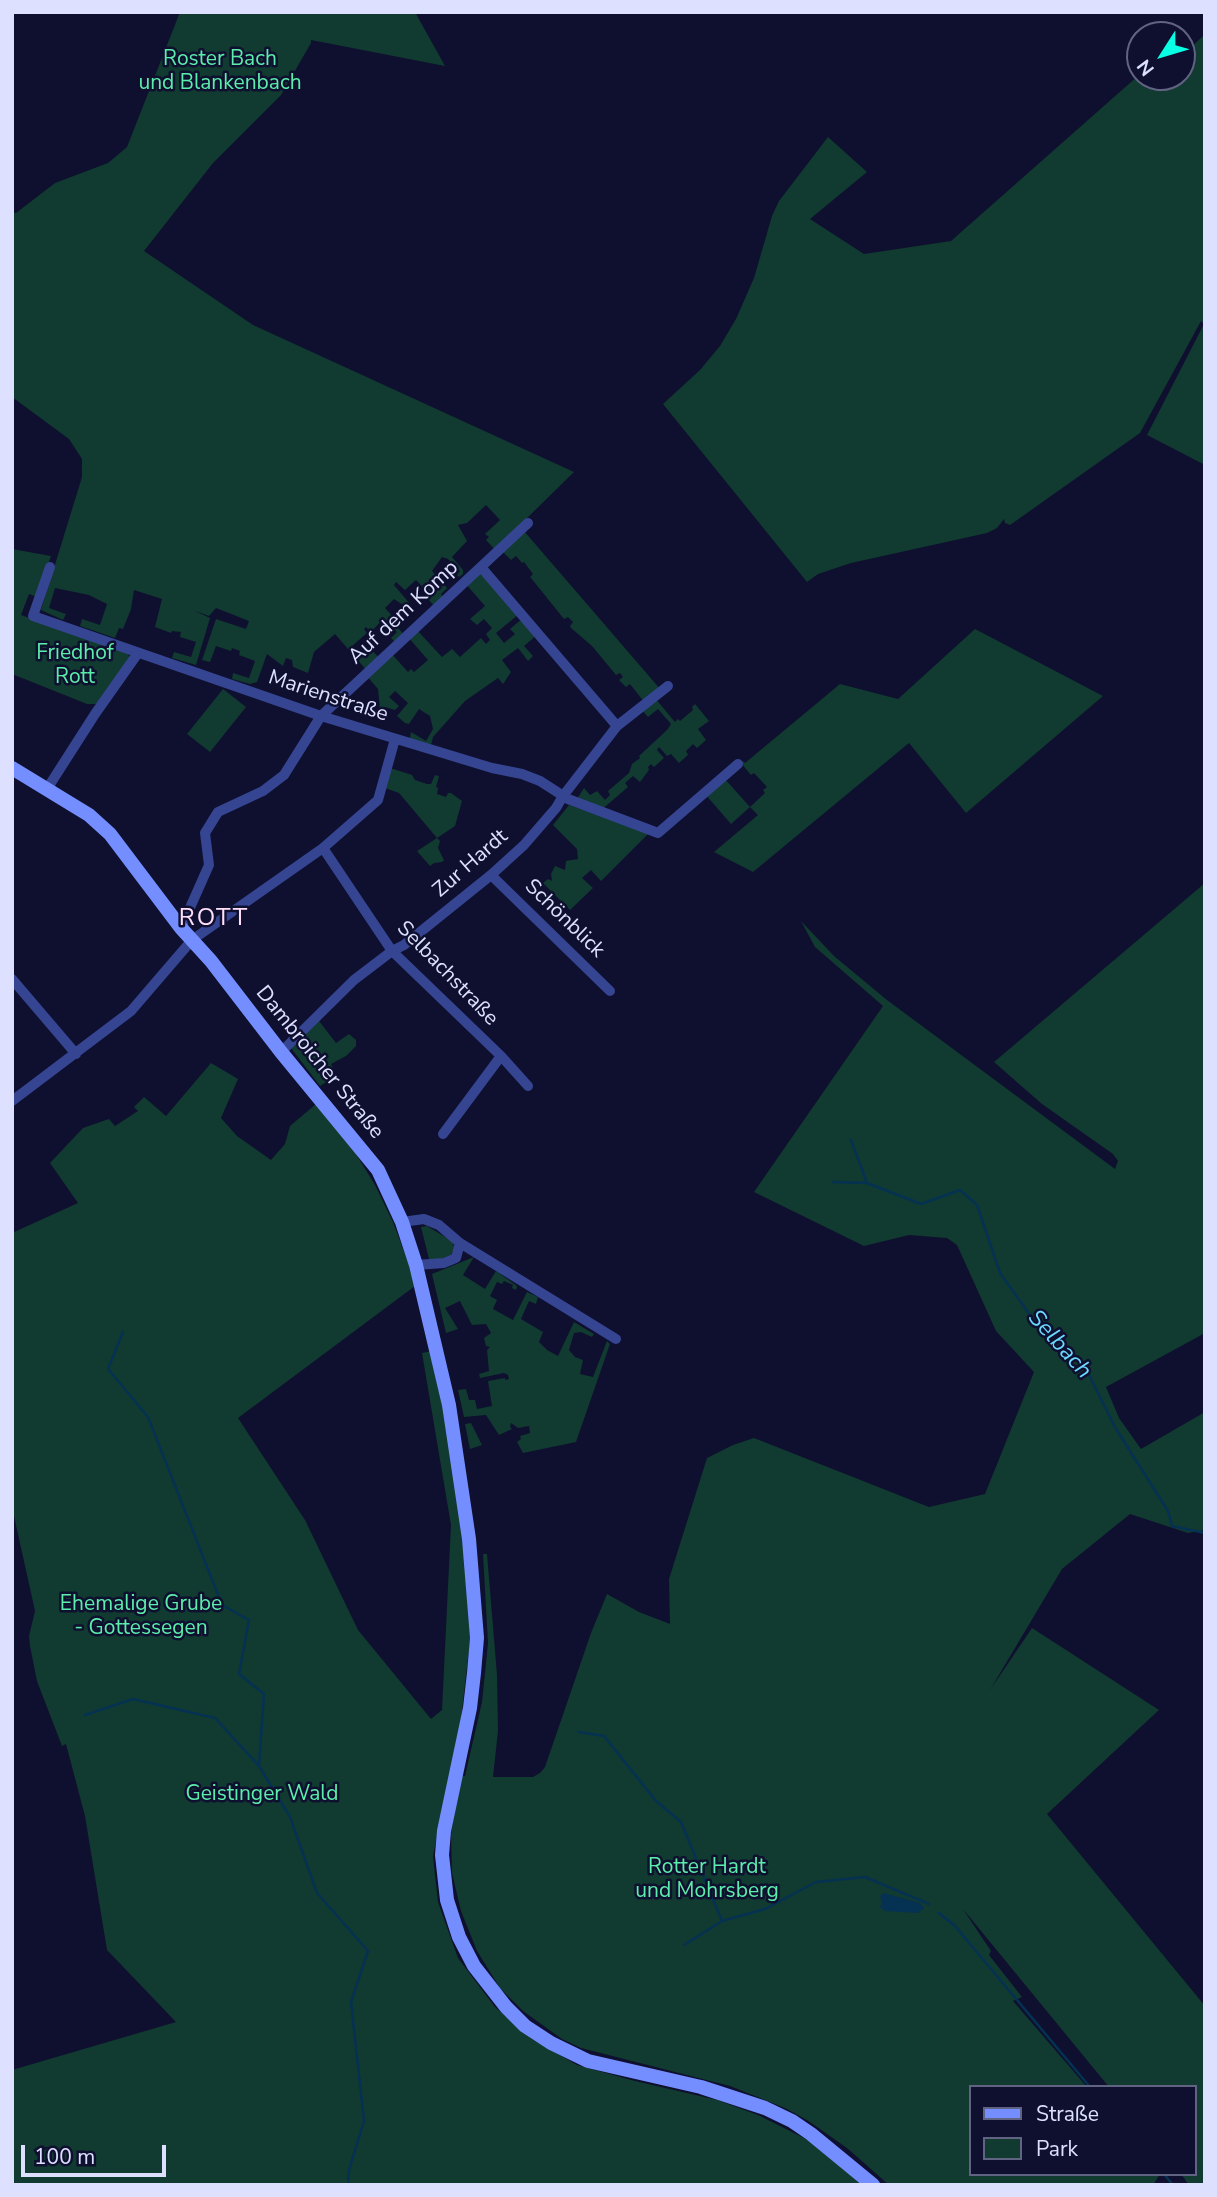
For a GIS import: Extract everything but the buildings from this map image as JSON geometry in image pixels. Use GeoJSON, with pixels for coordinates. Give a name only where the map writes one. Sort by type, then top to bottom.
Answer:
{"type":"FeatureCollection","features":[{"type":"Feature","properties":{"kind":"street","name":"Auf dem Komp"},"geometry":{"type":"LineString","coordinates":[[181,928],[209,865],[205,833],[218,812],[263,791],[284,775],[321,716],[528,523]]}},
{"type":"Feature","properties":{"kind":"street","name":"Marienstraße"},"geometry":{"type":"LineString","coordinates":[[51,567],[33,616],[321,716],[540,780],[563,796],[658,833],[738,764]]}},
{"type":"Feature","properties":{"kind":"street"},"geometry":{"type":"LineString","coordinates":[[481,567],[617,726]]}},
{"type":"Feature","properties":{"kind":"street"},"geometry":{"type":"LineString","coordinates":[[47,789],[88,723],[138,653]]}},
{"type":"Feature","properties":{"kind":"street","name":"Zur Hardt"},"geometry":{"type":"LineString","coordinates":[[281,1052],[354,980],[404,945],[491,875],[532,836],[556,808],[617,726],[668,686]]}},
{"type":"Feature","properties":{"kind":"street"},"geometry":{"type":"LineString","coordinates":[[12,1101],[131,1011],[192,940],[323,848],[378,800],[396,739]]}},
{"type":"Feature","properties":{"kind":"street","name":"Dambroicher Straße"},"geometry":{"type":"LineString","coordinates":[[12,768],[89,815],[110,834],[181,928],[211,961],[281,1052],[378,1170],[402,1222],[416,1265],[449,1405],[469,1539],[477,1638],[470,1708],[446,1819],[442,1855],[447,1900],[459,1937],[474,1966],[506,2007],[525,2026],[551,2043],[588,2061],[701,2087],[765,2108],[792,2121],[827,2145],[873,2185]]}},
{"type":"Feature","properties":{"kind":"street","name":"Selbachstraße"},"geometry":{"type":"LineString","coordinates":[[323,848],[392,951],[501,1056],[528,1086]]}},
{"type":"Feature","properties":{"kind":"street","name":"Schönblick"},"geometry":{"type":"LineString","coordinates":[[491,875],[610,991]]}},
{"type":"Feature","properties":{"kind":"street"},"geometry":{"type":"LineString","coordinates":[[12,979],[76,1054]]}},
{"type":"Feature","properties":{"kind":"street"},"geometry":{"type":"LineString","coordinates":[[443,1134],[501,1056]]}},
{"type":"Feature","properties":{"kind":"street"},"geometry":{"type":"LineString","coordinates":[[402,1222],[424,1219],[439,1225],[460,1243],[616,1339]]}},
{"type":"Feature","properties":{"kind":"street"},"geometry":{"type":"LineString","coordinates":[[416,1265],[444,1263],[456,1258],[460,1243]]}},
{"type":"Feature","properties":{"kind":"green space","name":"Roster Bach und Blankenbach"},"geometry":{"type":"Polygon","coordinates":[[[180,12],[415,12],[445,66],[311,40],[281,95],[213,163],[144,251],[253,325],[574,472],[524,521],[524,531],[661,690],[645,703],[630,684],[626,687],[619,680],[623,677],[620,673],[616,675],[592,646],[571,628],[573,622],[568,617],[564,619],[530,577],[533,574],[524,562],[516,556],[511,560],[500,549],[497,552],[486,540],[489,537],[485,534],[500,520],[486,505],[467,523],[458,525],[467,541],[452,557],[463,570],[463,574],[459,577],[457,575],[460,571],[448,559],[442,557],[432,571],[447,588],[441,594],[445,600],[436,608],[428,599],[431,596],[416,580],[405,590],[396,582],[394,585],[410,604],[406,607],[394,599],[385,608],[406,637],[398,645],[391,638],[397,632],[383,619],[371,632],[366,627],[364,629],[367,633],[352,646],[362,656],[370,652],[370,648],[382,661],[391,653],[408,672],[411,669],[414,672],[428,660],[408,637],[416,629],[442,657],[452,649],[460,657],[481,638],[486,644],[490,640],[486,634],[492,628],[484,619],[477,625],[470,619],[485,606],[465,583],[480,569],[519,614],[496,633],[504,643],[515,634],[510,629],[523,618],[538,634],[524,646],[533,656],[528,661],[518,648],[502,660],[511,672],[503,684],[498,678],[465,701],[433,737],[431,745],[409,743],[411,732],[426,741],[433,729],[430,716],[419,709],[409,724],[405,723],[397,716],[408,703],[395,691],[389,697],[399,706],[395,710],[385,707],[380,710],[378,689],[366,675],[368,672],[335,634],[314,652],[308,673],[293,667],[292,660],[286,658],[283,666],[267,654],[257,682],[250,684],[232,679],[233,673],[249,678],[255,661],[239,655],[240,651],[216,646],[210,662],[202,660],[216,619],[246,629],[249,621],[216,608],[209,616],[195,611],[210,618],[196,665],[172,658],[174,652],[191,657],[196,642],[180,637],[181,632],[171,633],[155,627],[162,599],[134,590],[131,609],[123,629],[119,628],[115,638],[80,626],[82,619],[100,625],[107,604],[89,595],[55,588],[49,608],[66,614],[63,620],[41,610],[82,477],[82,459],[69,439],[12,397],[12,212],[16,213],[55,183],[108,163],[127,147],[180,12]]]}},
{"type":"Feature","properties":{"kind":"green space"},"geometry":{"type":"Polygon","coordinates":[[[1205,34],[1205,465],[1147,435],[1204,324],[1201,321],[1140,433],[1010,525],[1005,523],[1004,519],[997,528],[987,533],[851,563],[818,574],[807,582],[663,404],[700,370],[720,346],[736,319],[754,278],[779,201],[828,137],[867,172],[810,219],[864,254],[951,241],[1126,86],[1126,91],[1196,91],[1196,43],[1205,34]]]}},
{"type":"Feature","properties":{"kind":"green space","name":"Friedhof Rott"},"geometry":{"type":"Polygon","coordinates":[[[12,549],[51,556],[37,597],[29,594],[21,615],[128,653],[130,660],[98,704],[87,704],[12,674],[12,549]]]}},
{"type":"Feature","properties":{"kind":"green space"},"geometry":{"type":"Polygon","coordinates":[[[975,629],[1103,696],[966,813],[909,743],[753,872],[714,852],[758,815],[750,807],[765,793],[763,790],[767,787],[741,763],[745,763],[840,684],[898,699],[975,629]]]}},
{"type":"Feature","properties":{"kind":"green space"},"geometry":{"type":"Polygon","coordinates":[[[223,689],[246,707],[210,752],[187,734],[223,689]]]}},
{"type":"Feature","properties":{"kind":"green space"},"geometry":{"type":"Polygon","coordinates":[[[654,697],[675,722],[693,710],[695,704],[709,721],[698,729],[706,740],[697,748],[693,744],[686,751],[688,755],[679,763],[659,747],[657,750],[664,758],[654,767],[651,764],[648,767],[649,770],[640,782],[633,776],[625,783],[628,787],[600,811],[575,802],[584,788],[590,795],[597,791],[605,800],[610,795],[608,791],[629,773],[639,756],[667,730],[671,724],[658,709],[648,717],[641,709],[654,697]]]}},
{"type":"Feature","properties":{"kind":"green space"},"geometry":{"type":"Polygon","coordinates":[[[387,767],[412,775],[415,780],[427,784],[431,784],[435,775],[439,776],[437,794],[446,797],[451,793],[462,801],[455,826],[437,838],[399,793],[382,787],[387,767]]]}},
{"type":"Feature","properties":{"kind":"green space"},"geometry":{"type":"Polygon","coordinates":[[[724,778],[750,807],[731,824],[705,794],[724,778]]]}},
{"type":"Feature","properties":{"kind":"green space"},"geometry":{"type":"Polygon","coordinates":[[[569,805],[649,833],[601,881],[591,870],[582,878],[593,888],[570,910],[543,883],[548,879],[552,881],[551,874],[555,866],[565,870],[566,861],[578,859],[577,849],[553,825],[569,805]]]}},
{"type":"Feature","properties":{"kind":"green space"},"geometry":{"type":"Polygon","coordinates":[[[437,838],[444,860],[430,866],[417,851],[437,838]]]}},
{"type":"Feature","properties":{"kind":"green space","name":"Rotter Hardt und Mohrsberg"},"geometry":{"type":"Polygon","coordinates":[[[1205,883],[1205,1333],[1106,1387],[1119,1418],[1141,1449],[1205,1412],[1205,1530],[1188,1533],[1130,1514],[1062,1569],[990,1690],[1032,1628],[1159,1710],[1047,1814],[1205,2006],[1205,2185],[1189,2185],[1182,2176],[1196,2176],[1196,2085],[1107,2085],[963,1909],[991,1951],[989,1955],[1022,1997],[1013,2001],[1085,2085],[968,2085],[968,2176],[1159,2176],[1153,2185],[889,2185],[847,2148],[785,2108],[730,2086],[581,2048],[562,2039],[523,2011],[500,1988],[477,1951],[461,1911],[452,1873],[451,1835],[460,1776],[465,1776],[482,1702],[488,1643],[483,1554],[487,1554],[497,1675],[498,1731],[493,1777],[533,1777],[545,1767],[607,1594],[639,1612],[670,1624],[669,1579],[707,1458],[754,1438],[929,1507],[985,1494],[1034,1372],[996,1331],[957,1245],[947,1238],[909,1235],[864,1246],[754,1192],[883,1006],[815,947],[801,921],[834,956],[887,1000],[1115,1169],[1118,1161],[1113,1154],[1042,1104],[994,1062],[1205,883]]]}},
{"type":"Feature","properties":{"kind":"green space"},"geometry":{"type":"Polygon","coordinates":[[[319,1021],[336,1043],[349,1034],[356,1040],[356,1046],[346,1056],[331,1064],[333,1068],[330,1073],[334,1077],[320,1086],[291,1048],[319,1021]]]}},
{"type":"Feature","properties":{"kind":"green space","name":"Geistinger Wald"},"geometry":{"type":"Polygon","coordinates":[[[211,1063],[238,1079],[221,1118],[237,1136],[271,1160],[285,1144],[290,1126],[316,1104],[356,1154],[375,1185],[393,1222],[412,1273],[415,1286],[238,1418],[305,1520],[358,1630],[431,1719],[442,1710],[451,1525],[422,1353],[432,1351],[449,1424],[469,1579],[470,1641],[461,1719],[433,1856],[438,1902],[458,1958],[495,2007],[532,2039],[577,2065],[717,2100],[758,2115],[808,2140],[864,2185],[12,2185],[12,2070],[176,2022],[107,1950],[85,1816],[66,1744],[62,1746],[37,1681],[29,1636],[35,1611],[12,1507],[12,1233],[78,1203],[50,1163],[83,1128],[109,1119],[115,1126],[138,1111],[134,1107],[144,1097],[166,1116],[211,1063]]]}},
{"type":"Feature","properties":{"kind":"green space"},"geometry":{"type":"Polygon","coordinates":[[[427,1226],[452,1241],[455,1249],[451,1255],[440,1260],[429,1259],[421,1227],[427,1226]]]}},
{"type":"Feature","properties":{"kind":"green space"},"geometry":{"type":"Polygon","coordinates":[[[474,1257],[463,1275],[485,1289],[496,1271],[517,1286],[516,1290],[512,1288],[513,1285],[504,1281],[502,1284],[497,1282],[490,1296],[497,1300],[493,1309],[513,1320],[527,1292],[538,1297],[536,1304],[529,1301],[521,1319],[543,1332],[539,1342],[547,1350],[558,1356],[574,1322],[594,1334],[592,1337],[581,1332],[574,1333],[569,1350],[575,1357],[583,1360],[580,1374],[593,1377],[607,1341],[610,1344],[576,1442],[523,1453],[517,1442],[521,1439],[520,1436],[530,1433],[529,1426],[518,1428],[511,1423],[512,1429],[499,1435],[486,1415],[464,1417],[458,1390],[466,1389],[469,1400],[475,1400],[477,1409],[492,1406],[488,1381],[509,1379],[504,1373],[480,1378],[479,1374],[489,1371],[487,1350],[490,1347],[486,1346],[484,1338],[491,1333],[486,1324],[472,1325],[460,1301],[445,1308],[458,1329],[446,1333],[432,1274],[474,1257]]]}},
{"type":"Feature","properties":{"kind":"green space"},"geometry":{"type":"Polygon","coordinates":[[[471,1423],[482,1445],[470,1449],[465,1424],[471,1423]]]}},
{"type":"Feature","properties":{"kind":"water"},"geometry":{"type":"Polygon","coordinates":[[[884,1893],[920,1903],[924,1908],[918,1913],[885,1911],[880,1907],[880,1896],[884,1893]]]}},
{"type":"Feature","properties":{"kind":"waterway","name":"Selbach"},"geometry":{"type":"LineString","coordinates":[[851,1140],[867,1183],[921,1204],[960,1190],[977,1205],[1000,1273],[1035,1322],[1086,1369],[1116,1429],[1168,1511],[1172,1526],[1205,1533]]}},
{"type":"Feature","properties":{"kind":"waterway"},"geometry":{"type":"LineString","coordinates":[[833,1182],[867,1183]]}},
{"type":"Feature","properties":{"kind":"waterway"},"geometry":{"type":"LineString","coordinates":[[123,1332],[108,1369],[148,1417],[222,1605],[249,1620],[239,1674],[264,1694],[259,1765]]}},
{"type":"Feature","properties":{"kind":"waterway"},"geometry":{"type":"LineString","coordinates":[[85,1715],[133,1699],[215,1718],[259,1766],[290,1817],[317,1893],[368,1951],[351,2002],[364,2121],[349,2170],[348,2185]]}},
{"type":"Feature","properties":{"kind":"waterway"},"geometry":{"type":"LineString","coordinates":[[579,1732],[604,1736],[656,1801],[681,1822],[722,1921]]}},
{"type":"Feature","properties":{"kind":"waterway"},"geometry":{"type":"LineString","coordinates":[[684,1945],[722,1921],[765,1909],[816,1882],[865,1877],[929,1904]]}},
{"type":"Feature","properties":{"kind":"waterway"},"geometry":{"type":"LineString","coordinates":[[939,1913],[955,1926],[1088,2085]]}},
{"type":"Feature","properties":{"kind":"waterway"},"geometry":{"type":"LineString","coordinates":[[1166,2176],[1173,2185]]}},
{"type":"Feature","properties":{"kind":"district","name":"ROTT"},"geometry":{"type":"Point","coordinates":[214,919]}},
{"type":"Feature","properties":{"kind":"park label","name":"Ehemalige Grube - Gottessegen"},"geometry":{"type":"Point","coordinates":[141,1617]}}]}
